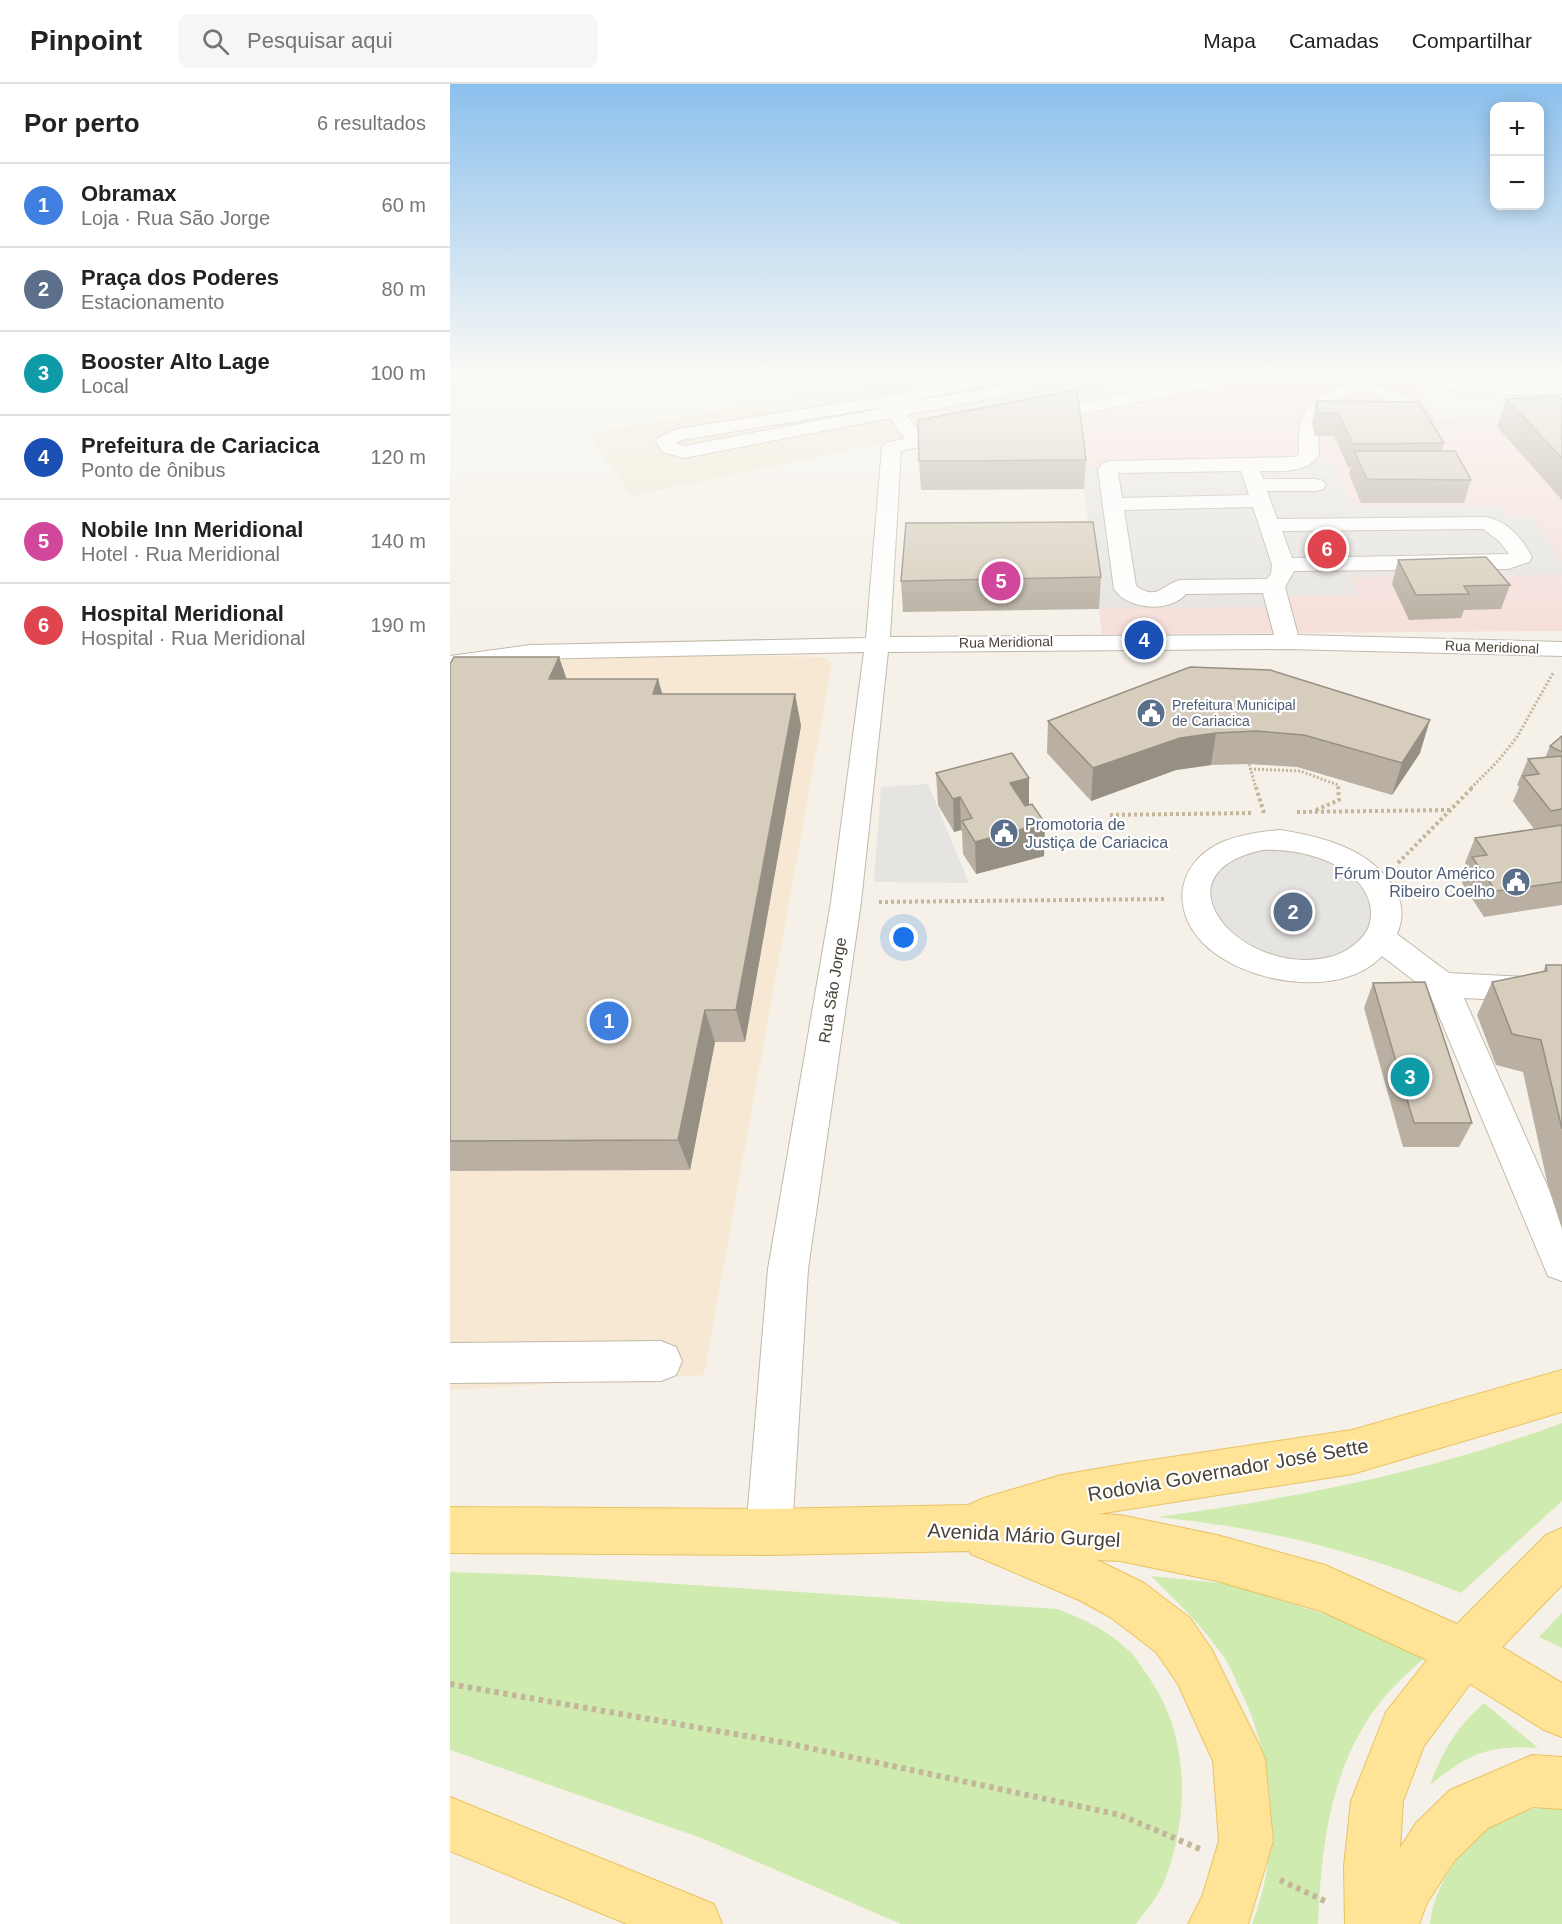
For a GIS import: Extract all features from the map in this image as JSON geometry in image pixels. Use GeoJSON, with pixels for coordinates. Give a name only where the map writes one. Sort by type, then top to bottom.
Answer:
{"type":"FeatureCollection","features":[{"type":"Feature","properties":{"kind":"main road","name":"Rodovia Governador José Sette"},"geometry":{"type":"LineString","coordinates":[[962,1528],[1061,1498],[1125,1486],[1353,1452],[1562,1391]]}},
{"type":"Feature","properties":{"kind":"main road","name":"Avenida Mário Gurgel"},"geometry":{"type":"LineString","coordinates":[[450,1530],[769,1532],[962,1528],[1120,1538],[1217,1558],[1324,1589],[1464,1652],[1562,1712]]}},
{"type":"Feature","properties":{"kind":"main road"},"geometry":{"type":"LineString","coordinates":[[962,1528],[1096,1583],[1127,1599],[1173,1635],[1195,1667],[1239,1759],[1246,1841],[1225,1912],[1216,1924]]}},
{"type":"Feature","properties":{"kind":"main road"},"geometry":{"type":"LineString","coordinates":[[1351,1914],[1371,1866],[1377,1801],[1404,1730],[1464,1652],[1562,1551]]}},
{"type":"Feature","properties":{"kind":"main road"},"geometry":{"type":"LineString","coordinates":[[1391,1924],[1408,1884],[1435,1842],[1469,1809],[1532,1781],[1562,1783]]}},
{"type":"Feature","properties":{"kind":"main road"},"geometry":{"type":"LineString","coordinates":[[450,1824],[694,1924]]}},
{"type":"Feature","properties":{"kind":"street","name":"Rua São Jorge"},"geometry":{"type":"LineString","coordinates":[[769,1532],[788,1269],[846,902],[877,645],[890,457]]}},
{"type":"Feature","properties":{"kind":"street"},"geometry":{"type":"LineString","coordinates":[[1262,505],[1486,523],[1495,526],[1512,542],[1521,557],[1508,562],[1278,575],[1180,587],[1172,595],[1163,598],[1141,598],[1131,595],[1125,589],[1108,469],[1113,466],[1286,465],[1301,462],[1307,457]]}},
{"type":"Feature","properties":{"kind":"street"},"geometry":{"type":"LineString","coordinates":[[1248,464],[1262,505],[1278,575],[1288,642]]}},
{"type":"Feature","properties":{"kind":"street"},"geometry":{"type":"LineString","coordinates":[[1262,505],[1316,485]]}},
{"type":"Feature","properties":{"kind":"street"},"geometry":{"type":"LineString","coordinates":[[1113,504],[1346,506]]}},
{"type":"Feature","properties":{"kind":"street","name":"Rua Meridional"},"geometry":{"type":"LineString","coordinates":[[450,663],[530,652],[1062,641],[1288,642],[1559,658]]}},
{"type":"Feature","properties":{"kind":"street"},"geometry":{"type":"LineString","coordinates":[[1263,841],[1308,844],[1336,853],[1359,868],[1376,885],[1386,905],[1386,926],[1381,939],[1358,960],[1332,969],[1302,971],[1271,967],[1243,956],[1218,939],[1202,920],[1196,899],[1199,879],[1210,862],[1228,850],[1263,841]]}},
{"type":"Feature","properties":{"kind":"street"},"geometry":{"type":"LineString","coordinates":[[1381,939],[1442,985],[1562,1263]]}},
{"type":"Feature","properties":{"kind":"street"},"geometry":{"type":"LineString","coordinates":[[1442,985],[1562,991]]}},
{"type":"Feature","properties":{"kind":"street"},"geometry":{"type":"LineString","coordinates":[[450,1363],[661,1361]]}},
{"type":"Feature","properties":{"kind":"path"},"geometry":{"type":"LineString","coordinates":[[1376,885],[1498,761],[1517,737],[1559,658]]}},
{"type":"Feature","properties":{"kind":"path"},"geometry":{"type":"LineString","coordinates":[[1259,798],[1250,766],[1300,771],[1338,785],[1339,801],[1310,812]]}},
{"type":"Feature","properties":{"kind":"path"},"geometry":{"type":"LineString","coordinates":[[846,902],[1196,899]]}},
{"type":"Feature","properties":{"kind":"path"},"geometry":{"type":"LineString","coordinates":[[450,1684],[786,1743],[1120,1815],[1239,1866],[1290,1884],[1351,1914]]}},
{"type":"Feature","properties":{"kind":"shaded area"},"geometry":{"type":"Polygon","coordinates":[[[605,457],[816,457],[632,496],[605,457]]]}},
{"type":"Feature","properties":{"kind":"shaded area"},"geometry":{"type":"Polygon","coordinates":[[[1080,457],[1562,457],[1562,631],[1102,634],[1080,457]]]}},
{"type":"Feature","properties":{"kind":"shaded area"},"geometry":{"type":"Polygon","coordinates":[[[1332,460],[1354,507],[1499,506],[1506,517],[1532,517],[1562,562],[1562,575],[1350,577],[1357,595],[1280,596],[1282,607],[1099,608],[1082,467],[1332,460]]]}},
{"type":"Feature","properties":{"kind":"shaded area"},"geometry":{"type":"Polygon","coordinates":[[[653,655],[825,657],[832,664],[704,1375],[450,1390],[450,667],[653,655]]]}},
{"type":"Feature","properties":{"kind":"shaded area"},"geometry":{"type":"Polygon","coordinates":[[[928,784],[969,883],[874,882],[881,787],[928,784]]]}},
{"type":"Feature","properties":{"kind":"shaded area"},"geometry":{"type":"Polygon","coordinates":[[[1271,840],[1359,868],[1381,939],[1302,971],[1218,939],[1199,879],[1210,862],[1271,840]]]}},
{"type":"Feature","properties":{"kind":"green space"},"geometry":{"type":"Polygon","coordinates":[[[1562,1423],[1562,1501],[1461,1593],[1385,1565],[1312,1543],[1237,1528],[1157,1517],[1260,1501],[1362,1481],[1463,1456],[1562,1423]]]}},
{"type":"Feature","properties":{"kind":"green space"},"geometry":{"type":"Polygon","coordinates":[[[450,1572],[541,1575],[1057,1609],[1076,1617],[1112,1637],[1133,1655],[1160,1695],[1171,1721],[1182,1774],[1182,1801],[1173,1856],[1164,1882],[1136,1924],[901,1924],[704,1839],[450,1750],[450,1572]]]}},
{"type":"Feature","properties":{"kind":"green space"},"geometry":{"type":"Polygon","coordinates":[[[1151,1576],[1229,1584],[1359,1625],[1430,1653],[1376,1707],[1356,1740],[1345,1765],[1336,1790],[1325,1843],[1318,1924],[1252,1924],[1262,1895],[1271,1834],[1267,1772],[1260,1742],[1250,1713],[1224,1657],[1199,1625],[1151,1576]]]}},
{"type":"Feature","properties":{"kind":"green space"},"geometry":{"type":"Polygon","coordinates":[[[1562,1613],[1562,1648],[1539,1637],[1562,1613]]]}},
{"type":"Feature","properties":{"kind":"green space"},"geometry":{"type":"Polygon","coordinates":[[[1484,1703],[1538,1748],[1506,1748],[1480,1753],[1456,1765],[1430,1785],[1451,1740],[1484,1703]]]}},
{"type":"Feature","properties":{"kind":"green space"},"geometry":{"type":"Polygon","coordinates":[[[1562,1807],[1562,1924],[1430,1924],[1440,1888],[1449,1871],[1472,1842],[1502,1820],[1519,1812],[1562,1807]]]}},
{"type":"Feature","properties":{"kind":"building"},"geometry":{"type":"Polygon","coordinates":[[[919,457],[1086,457],[1086,460],[919,461],[919,457]]]}},
{"type":"Feature","properties":{"kind":"building"},"geometry":{"type":"Polygon","coordinates":[[[1357,457],[1458,457],[1471,480],[1367,479],[1357,457]]]}},
{"type":"Feature","properties":{"kind":"building"},"geometry":{"type":"Polygon","coordinates":[[[1093,522],[1101,577],[901,581],[906,523],[1093,522]]]}},
{"type":"Feature","properties":{"kind":"building"},"geometry":{"type":"Polygon","coordinates":[[[1486,557],[1510,585],[1464,586],[1469,594],[1416,595],[1398,560],[1486,557]]]}},
{"type":"Feature","properties":{"kind":"building"},"geometry":{"type":"Polygon","coordinates":[[[454,657],[559,657],[549,679],[658,679],[653,694],[795,694],[736,1010],[705,1010],[678,1140],[450,1141],[450,664],[454,657]]]}},
{"type":"Feature","properties":{"kind":"building"},"geometry":{"type":"Polygon","coordinates":[[[1190,667],[1270,670],[1430,720],[1402,763],[1304,735],[1256,731],[1180,738],[1093,768],[1048,721],[1190,667]]]}},
{"type":"Feature","properties":{"kind":"building"},"geometry":{"type":"Polygon","coordinates":[[[1562,736],[1562,752],[1550,746],[1562,736]]]}},
{"type":"Feature","properties":{"kind":"building"},"geometry":{"type":"Polygon","coordinates":[[[1012,753],[1029,778],[1010,783],[1025,806],[1032,804],[1045,823],[975,842],[962,821],[972,818],[960,797],[953,799],[936,773],[1012,753]]]}},
{"type":"Feature","properties":{"kind":"building"},"geometry":{"type":"Polygon","coordinates":[[[1562,756],[1562,809],[1551,811],[1523,776],[1539,774],[1528,759],[1562,756]]]}},
{"type":"Feature","properties":{"kind":"building"},"geometry":{"type":"Polygon","coordinates":[[[1562,825],[1562,882],[1496,891],[1472,857],[1487,855],[1475,838],[1562,825]]]}},
{"type":"Feature","properties":{"kind":"building"},"geometry":{"type":"Polygon","coordinates":[[[1546,965],[1562,965],[1562,1129],[1541,1040],[1512,1034],[1492,982],[1547,971],[1546,965]]]}},
{"type":"Feature","properties":{"kind":"building"},"geometry":{"type":"Polygon","coordinates":[[[1425,982],[1472,1123],[1414,1123],[1373,983],[1425,982]]]}},
{"type":"Feature","properties":{"kind":"place","name":"Hospital Meridional"},"geometry":{"type":"Point","coordinates":[1327,549]}},
{"type":"Feature","properties":{"kind":"place","name":"Nobile Inn Meridional"},"geometry":{"type":"Point","coordinates":[1001,581]}},
{"type":"Feature","properties":{"kind":"place","name":"Prefeitura de Cariacica"},"geometry":{"type":"Point","coordinates":[1144,640]}},
{"type":"Feature","properties":{"kind":"place","name":"Prefeitura Municipal de Cariacica"},"geometry":{"type":"Point","coordinates":[1151,713]}},
{"type":"Feature","properties":{"kind":"place","name":"Promotoria de Justiça de Cariacica"},"geometry":{"type":"Point","coordinates":[1004,833]}},
{"type":"Feature","properties":{"kind":"place","name":"Fórum Doutor Américo Ribeiro Coelho"},"geometry":{"type":"Point","coordinates":[1516,882]}},
{"type":"Feature","properties":{"kind":"place","name":"Praça dos Poderes"},"geometry":{"type":"Point","coordinates":[1293,912]}},
{"type":"Feature","properties":{"kind":"place","name":"Obramax"},"geometry":{"type":"Point","coordinates":[609,1021]}},
{"type":"Feature","properties":{"kind":"place","name":"Booster Alto Lage"},"geometry":{"type":"Point","coordinates":[1410,1077]}}]}
